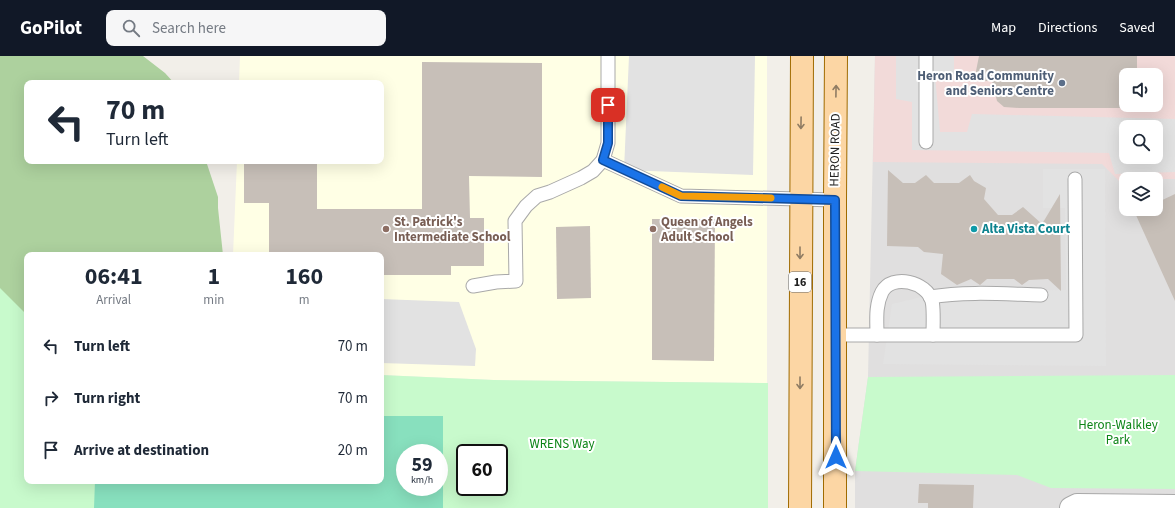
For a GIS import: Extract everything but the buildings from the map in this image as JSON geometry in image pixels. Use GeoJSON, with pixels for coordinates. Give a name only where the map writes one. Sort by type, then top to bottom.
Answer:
{"type":"FeatureCollection","features":[{"type":"Feature","properties":{"kind":"main road","name":"16"},"geometry":{"type":"LineString","coordinates":[[800,508],[800,198],[802,56]]}},
{"type":"Feature","properties":{"kind":"main road","name":"HERON ROAD"},"geometry":{"type":"LineString","coordinates":[[835,508],[836,56]]}},
{"type":"Feature","properties":{"kind":"street"},"geometry":{"type":"LineString","coordinates":[[1070,508],[1077,505],[1175,506]]}},
{"type":"Feature","properties":{"kind":"lane"},"geometry":{"type":"LineString","coordinates":[[473,286],[496,282],[516,281],[515,222],[526,206],[537,196],[550,192],[593,171],[603,160],[608,143],[608,56]]}},
{"type":"Feature","properties":{"kind":"lane"},"geometry":{"type":"LineString","coordinates":[[926,56],[926,142]]}},
{"type":"Feature","properties":{"kind":"lane"},"geometry":{"type":"LineString","coordinates":[[603,160],[681,196],[835,200]]}},
{"type":"Feature","properties":{"kind":"lane"},"geometry":{"type":"LineString","coordinates":[[836,335],[1076,335],[1075,179]]}},
{"type":"Feature","properties":{"kind":"lane"},"geometry":{"type":"LineString","coordinates":[[877,335],[877,305],[882,291],[890,284],[899,282],[912,283],[927,291],[932,301],[933,335]]}},
{"type":"Feature","properties":{"kind":"lane"},"geometry":{"type":"LineString","coordinates":[[930,297],[949,294],[1041,295]]}},
{"type":"Feature","properties":{"kind":"shaded area"},"geometry":{"type":"Polygon","coordinates":[[[240,56],[767,56],[767,383],[494,380],[384,375],[384,252],[233,252],[237,164],[384,164],[384,80],[239,80],[240,56]]]}},
{"type":"Feature","properties":{"kind":"shaded area"},"geometry":{"type":"Polygon","coordinates":[[[629,56],[755,56],[753,175],[624,170],[629,56]]]}},
{"type":"Feature","properties":{"kind":"shaded area"},"geometry":{"type":"Polygon","coordinates":[[[875,56],[1175,56],[1175,508],[855,508],[855,471],[868,377],[875,56]]]}},
{"type":"Feature","properties":{"kind":"shaded area"},"geometry":{"type":"Polygon","coordinates":[[[875,56],[1175,56],[1175,179],[1163,179],[1163,172],[1119,172],[1119,181],[1102,164],[873,162],[875,56]]]}},
{"type":"Feature","properties":{"kind":"shaded area"},"geometry":{"type":"Polygon","coordinates":[[[896,56],[954,56],[954,75],[935,75],[940,132],[967,132],[972,114],[1175,119],[1175,172],[1119,172],[1119,174],[1115,174],[1109,153],[912,150],[912,102],[896,99],[896,56]]]}},
{"type":"Feature","properties":{"kind":"shaded area"},"geometry":{"type":"Polygon","coordinates":[[[1043,169],[1105,169],[1106,366],[883,364],[892,304],[947,291],[1066,290],[1065,208],[1043,208],[1043,169]]]}},
{"type":"Feature","properties":{"kind":"shaded area"},"geometry":{"type":"Polygon","coordinates":[[[384,299],[459,302],[476,349],[475,366],[384,363],[384,299]]]}},
{"type":"Feature","properties":{"kind":"green space"},"geometry":{"type":"Polygon","coordinates":[[[0,56],[143,56],[165,73],[171,80],[24,80],[24,164],[207,164],[218,197],[223,252],[24,252],[24,372],[0,368],[0,56]]]}},
{"type":"Feature","properties":{"kind":"green space","name":"WRENS Way"},"geometry":{"type":"Polygon","coordinates":[[[0,288],[24,312],[24,484],[384,484],[384,375],[494,380],[768,383],[768,508],[0,508],[0,288]]]}},
{"type":"Feature","properties":{"kind":"green space","name":"Heron-Walkley Park"},"geometry":{"type":"Polygon","coordinates":[[[1175,375],[1175,489],[1051,488],[1017,475],[855,471],[868,377],[1175,375]]]}},
{"type":"Feature","properties":{"kind":"green space"},"geometry":{"type":"Polygon","coordinates":[[[384,416],[443,416],[443,444],[396,444],[396,496],[443,496],[443,508],[94,508],[95,484],[384,484],[384,416]]]}},
{"type":"Feature","properties":{"kind":"slow traffic"},"geometry":{"type":"LineString","coordinates":[[662,187],[681,196],[771,198]]}},
{"type":"Feature","properties":{"kind":"place","name":"Heron Road Community and Seniors Centre"},"geometry":{"type":"Point","coordinates":[1062,83]}},
{"type":"Feature","properties":{"kind":"place","name":"St. Patrick's Intermediate School"},"geometry":{"type":"Point","coordinates":[386,229]}},
{"type":"Feature","properties":{"kind":"place","name":"Queen of Angels Adult School"},"geometry":{"type":"Point","coordinates":[653,229]}},
{"type":"Feature","properties":{"kind":"place","name":"Alta Vista Court"},"geometry":{"type":"Point","coordinates":[974,229]}},
{"type":"Feature","properties":{"kind":"route"},"geometry":{"type":"LineString","coordinates":[[608,105],[608,143],[603,160],[681,196],[835,200],[836,457]]}}]}
